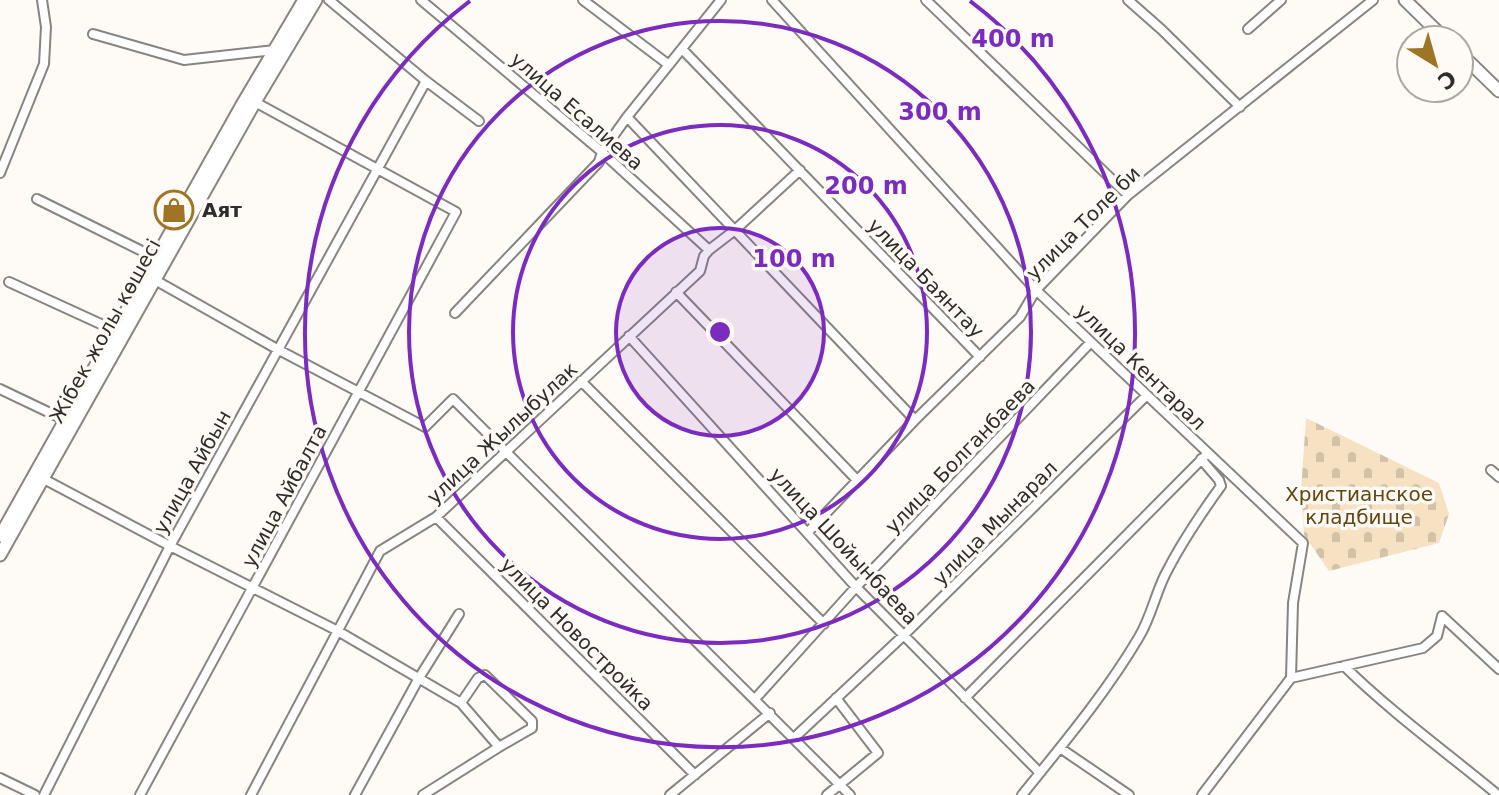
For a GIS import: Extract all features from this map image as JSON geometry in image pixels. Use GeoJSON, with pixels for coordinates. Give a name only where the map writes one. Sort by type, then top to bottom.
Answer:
{"type":"FeatureCollection","features":[{"type":"Feature","properties":{"kind":"main road","name":"Жібек жолы көшесі"},"geometry":{"type":"LineString","coordinates":[[0,555],[116,331],[304,0]]}},
{"type":"Feature","properties":{"kind":"main road","name":"Жібек жолы көшесі"},"geometry":{"type":"LineString","coordinates":[[0,536],[155,280],[316,0]]}},
{"type":"Feature","properties":{"kind":"main road"},"geometry":{"type":"LineString","coordinates":[[1405,0],[1430,24]]}},
{"type":"Feature","properties":{"kind":"main road"},"geometry":{"type":"LineString","coordinates":[[1475,66],[1497,86]]}},
{"type":"Feature","properties":{"kind":"street"},"geometry":{"type":"LineString","coordinates":[[0,173],[44,64],[46,27],[42,0]]}},
{"type":"Feature","properties":{"kind":"street"},"geometry":{"type":"LineString","coordinates":[[329,0],[479,121]]}},
{"type":"Feature","properties":{"kind":"street","name":"улица Есалиева"},"geometry":{"type":"LineString","coordinates":[[421,0],[602,152],[709,250]]}},
{"type":"Feature","properties":{"kind":"street"},"geometry":{"type":"LineString","coordinates":[[583,0],[669,65]]}},
{"type":"Feature","properties":{"kind":"street"},"geometry":{"type":"LineString","coordinates":[[455,313],[599,162],[602,152],[627,117],[721,0]]}},
{"type":"Feature","properties":{"kind":"street","name":"улица Кентарал"},"geometry":{"type":"LineString","coordinates":[[772,0],[1036,290],[1147,395],[1205,456],[1303,543],[1293,603],[1291,678]]}},
{"type":"Feature","properties":{"kind":"street"},"geometry":{"type":"LineString","coordinates":[[926,0],[1128,195]]}},
{"type":"Feature","properties":{"kind":"street"},"geometry":{"type":"LineString","coordinates":[[1128,0],[1240,107]]}},
{"type":"Feature","properties":{"kind":"street"},"geometry":{"type":"LineString","coordinates":[[1248,29],[1281,0]]}},
{"type":"Feature","properties":{"kind":"street","name":"улица Толе би"},"geometry":{"type":"LineString","coordinates":[[808,532],[915,420],[1020,317],[1036,290],[1128,195],[1373,0]]}},
{"type":"Feature","properties":{"kind":"street"},"geometry":{"type":"LineString","coordinates":[[93,34],[184,60],[275,50]]}},
{"type":"Feature","properties":{"kind":"street","name":"улица Баянтау"},"geometry":{"type":"LineString","coordinates":[[682,49],[980,357]]}},
{"type":"Feature","properties":{"kind":"street","name":"улица Айбын"},"geometry":{"type":"LineString","coordinates":[[44,795],[170,546],[426,81]]}},
{"type":"Feature","properties":{"kind":"street"},"geometry":{"type":"LineString","coordinates":[[255,102],[378,169]]}},
{"type":"Feature","properties":{"kind":"street"},"geometry":{"type":"LineString","coordinates":[[627,117],[915,420]]}},
{"type":"Feature","properties":{"kind":"street","name":"улица Айбалта"},"geometry":{"type":"LineString","coordinates":[[140,795],[456,212],[378,169]]}},
{"type":"Feature","properties":{"kind":"street","name":"улица Жылыбулак"},"geometry":{"type":"LineString","coordinates":[[251,795],[380,551],[436,517],[700,271],[709,250],[800,170]]}},
{"type":"Feature","properties":{"kind":"street"},"geometry":{"type":"LineString","coordinates":[[37,199],[156,258]]}},
{"type":"Feature","properties":{"kind":"street"},"geometry":{"type":"LineString","coordinates":[[155,280],[425,427],[453,399],[850,795]]}},
{"type":"Feature","properties":{"kind":"street"},"geometry":{"type":"LineString","coordinates":[[9,282],[116,331]]}},
{"type":"Feature","properties":{"kind":"street"},"geometry":{"type":"LineString","coordinates":[[676,292],[857,480]]}},
{"type":"Feature","properties":{"kind":"street","name":"улица Шойынбаева"},"geometry":{"type":"LineString","coordinates":[[629,336],[856,587],[1040,773]]}},
{"type":"Feature","properties":{"kind":"street","name":"улица Болганбаева"},"geometry":{"type":"LineString","coordinates":[[755,699],[856,587],[1091,342]]}},
{"type":"Feature","properties":{"kind":"street"},"geometry":{"type":"LineString","coordinates":[[581,381],[824,624]]}},
{"type":"Feature","properties":{"kind":"street"},"geometry":{"type":"LineString","coordinates":[[0,389],[67,421]]}},
{"type":"Feature","properties":{"kind":"street","name":"улица Мынарал"},"geometry":{"type":"LineString","coordinates":[[795,737],[904,635],[1147,395]]}},
{"type":"Feature","properties":{"kind":"street"},"geometry":{"type":"LineString","coordinates":[[965,698],[1205,456],[1221,486],[1188,530],[1163,579],[1151,616],[1060,748],[1022,795]]}},
{"type":"Feature","properties":{"kind":"street"},"geometry":{"type":"LineString","coordinates":[[1491,470],[1499,477]]}},
{"type":"Feature","properties":{"kind":"street"},"geometry":{"type":"LineString","coordinates":[[39,476],[336,630],[419,678],[461,703],[499,747]]}},
{"type":"Feature","properties":{"kind":"street","name":"улица Новостройка"},"geometry":{"type":"LineString","coordinates":[[436,517],[695,775]]}},
{"type":"Feature","properties":{"kind":"street"},"geometry":{"type":"LineString","coordinates":[[355,795],[419,678],[459,614]]}},
{"type":"Feature","properties":{"kind":"street"},"geometry":{"type":"LineString","coordinates":[[1202,795],[1291,678],[1423,648],[1437,636],[1442,616],[1499,669]]}},
{"type":"Feature","properties":{"kind":"street"},"geometry":{"type":"LineString","coordinates":[[1344,666],[1386,707],[1498,795]]}},
{"type":"Feature","properties":{"kind":"street"},"geometry":{"type":"LineString","coordinates":[[423,795],[532,728],[532,721],[485,675],[478,678],[461,703]]}},
{"type":"Feature","properties":{"kind":"street"},"geometry":{"type":"LineString","coordinates":[[827,795],[878,753],[836,698]]}},
{"type":"Feature","properties":{"kind":"street"},"geometry":{"type":"LineString","coordinates":[[670,795],[770,713]]}},
{"type":"Feature","properties":{"kind":"street"},"geometry":{"type":"LineString","coordinates":[[1060,748],[1129,795]]}},
{"type":"Feature","properties":{"kind":"street"},"geometry":{"type":"LineString","coordinates":[[0,778],[35,795]]}},
{"type":"Feature","properties":{"kind":"green space","name":"Христианское кладбище"},"geometry":{"type":"Polygon","coordinates":[[[1306,418],[1439,483],[1449,514],[1439,543],[1329,571],[1304,535],[1301,491],[1306,418]]]}},
{"type":"Feature","properties":{"kind":"place","name":"Аят"},"geometry":{"type":"Point","coordinates":[174,210]}}]}
